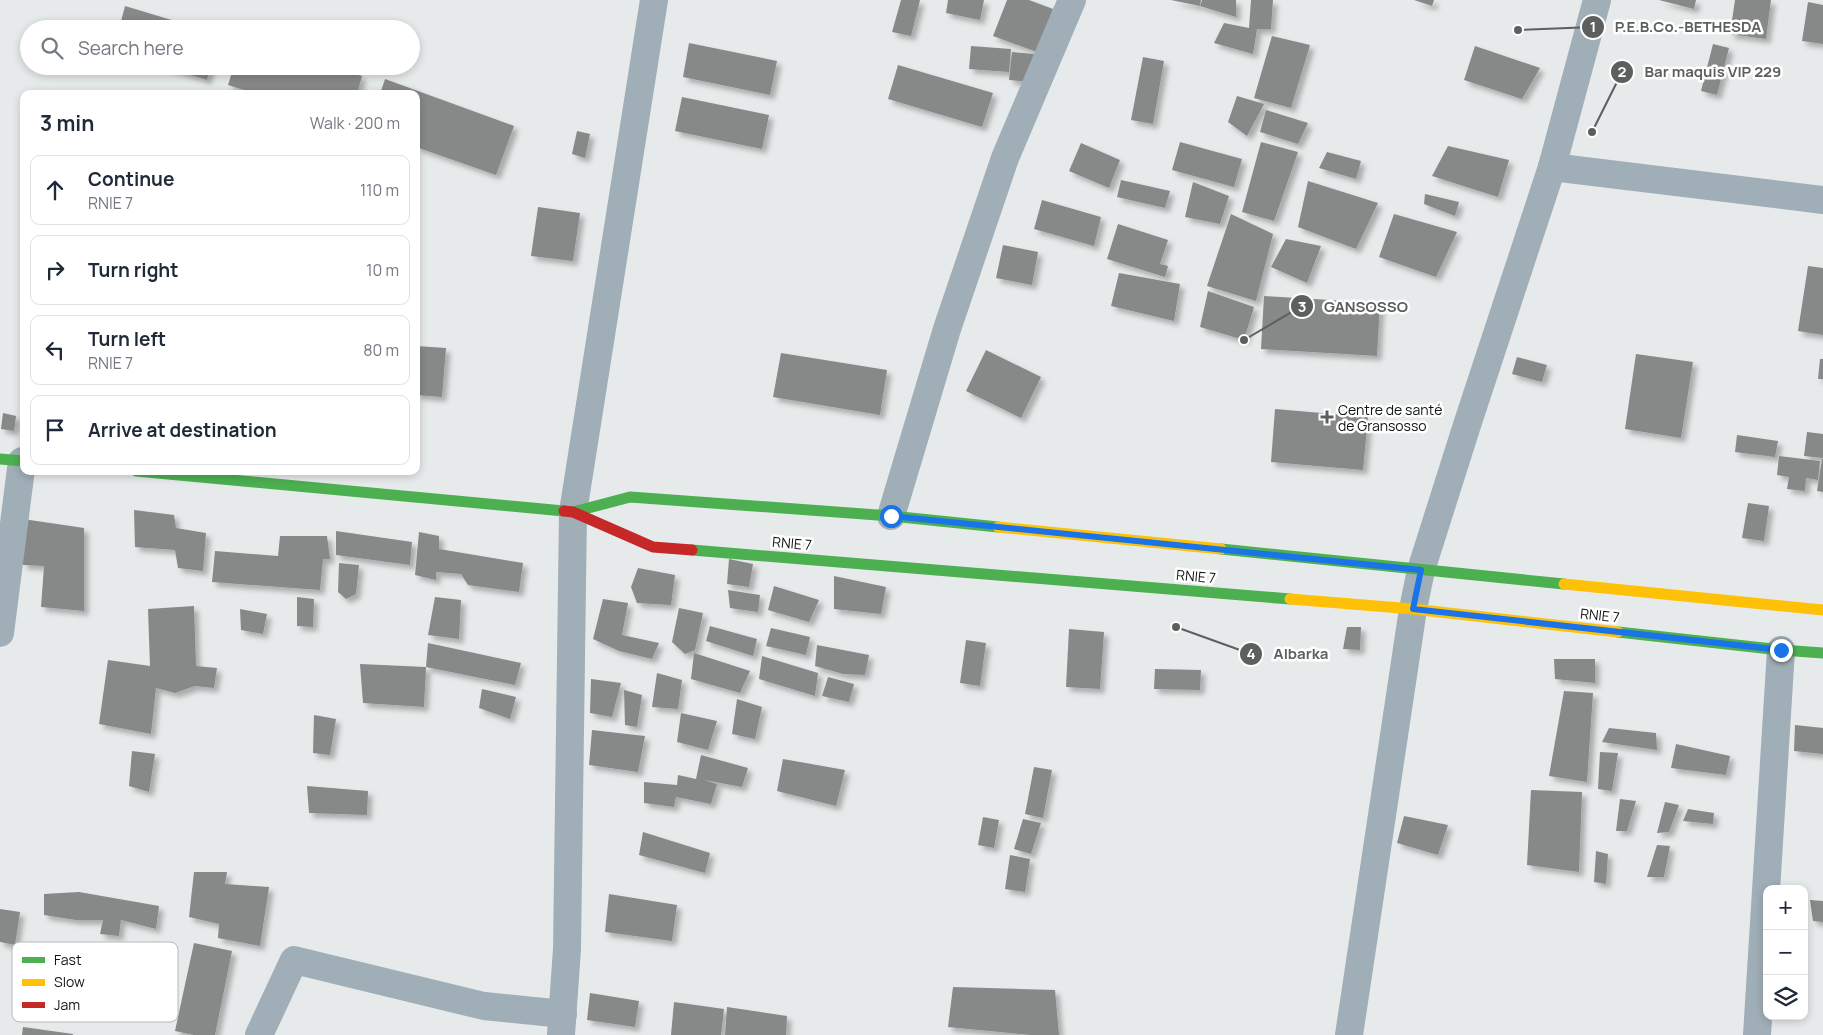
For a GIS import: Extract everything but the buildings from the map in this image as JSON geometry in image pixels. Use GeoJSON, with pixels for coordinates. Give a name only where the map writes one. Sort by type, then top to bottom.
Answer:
{"type":"FeatureCollection","features":[{"type":"Feature","properties":{"kind":"main road","name":"RNIE 7"},"geometry":{"type":"LineString","coordinates":[[179,475],[573,512],[653,547],[1413,609],[1823,653]]}},
{"type":"Feature","properties":{"kind":"main road","name":"RNIE 7"},"geometry":{"type":"LineString","coordinates":[[573,512],[630,497],[891,516],[1823,610]]}},
{"type":"Feature","properties":{"kind":"street"},"geometry":{"type":"LineString","coordinates":[[259,1035],[294,960],[562,1024],[567,949],[573,512],[654,0]]}},
{"type":"Feature","properties":{"kind":"street"},"geometry":{"type":"LineString","coordinates":[[891,516],[947,329],[1005,158],[1072,0]]}},
{"type":"Feature","properties":{"kind":"street"},"geometry":{"type":"LineString","coordinates":[[1349,1035],[1413,609],[1421,570],[1552,167],[1597,0]]}},
{"type":"Feature","properties":{"kind":"street"},"geometry":{"type":"LineString","coordinates":[[1552,167],[1823,200]]}},
{"type":"Feature","properties":{"kind":"street"},"geometry":{"type":"LineString","coordinates":[[0,633],[15,460]]}},
{"type":"Feature","properties":{"kind":"street"},"geometry":{"type":"LineString","coordinates":[[1757,1035],[1781,650]]}},
{"type":"Feature","properties":{"kind":"traffic: fast"},"geometry":{"type":"LineString","coordinates":[[0,459],[20,461]]}},
{"type":"Feature","properties":{"kind":"traffic: fast"},"geometry":{"type":"LineString","coordinates":[[179,475],[564,511]]}},
{"type":"Feature","properties":{"kind":"traffic: fast"},"geometry":{"type":"LineString","coordinates":[[573,512],[630,497],[891,516],[998,527]]}},
{"type":"Feature","properties":{"kind":"traffic: fast"},"geometry":{"type":"LineString","coordinates":[[1221,549],[1564,584]]}},
{"type":"Feature","properties":{"kind":"traffic: fast"},"geometry":{"type":"LineString","coordinates":[[692,550],[1290,599]]}},
{"type":"Feature","properties":{"kind":"traffic: fast"},"geometry":{"type":"LineString","coordinates":[[1618,632],[1823,653]]}},
{"type":"Feature","properties":{"kind":"traffic: slow"},"geometry":{"type":"LineString","coordinates":[[998,527],[1221,549]]}},
{"type":"Feature","properties":{"kind":"traffic: slow"},"geometry":{"type":"LineString","coordinates":[[1564,584],[1823,610]]}},
{"type":"Feature","properties":{"kind":"traffic: slow"},"geometry":{"type":"LineString","coordinates":[[1290,599],[1413,609],[1618,632]]}},
{"type":"Feature","properties":{"kind":"traffic: jam"},"geometry":{"type":"LineString","coordinates":[[564,511],[573,512],[653,547],[692,550]]}},
{"type":"Feature","properties":{"kind":"place","name":"P.E.B.Co.-BETHESDA"},"geometry":{"type":"Point","coordinates":[1518,30]}},
{"type":"Feature","properties":{"kind":"place","name":"Bar maquis VIP 229"},"geometry":{"type":"Point","coordinates":[1592,132]}},
{"type":"Feature","properties":{"kind":"place","name":"GANSOSSO"},"geometry":{"type":"Point","coordinates":[1244,340]}},
{"type":"Feature","properties":{"kind":"place","name":"Centre de santé de Gransosso"},"geometry":{"type":"Point","coordinates":[1327,417]}},
{"type":"Feature","properties":{"kind":"place","name":"Albarka"},"geometry":{"type":"Point","coordinates":[1176,627]}},
{"type":"Feature","properties":{"kind":"route"},"geometry":{"type":"LineString","coordinates":[[891,516],[1421,570],[1413,609],[1781,650]]}}]}
